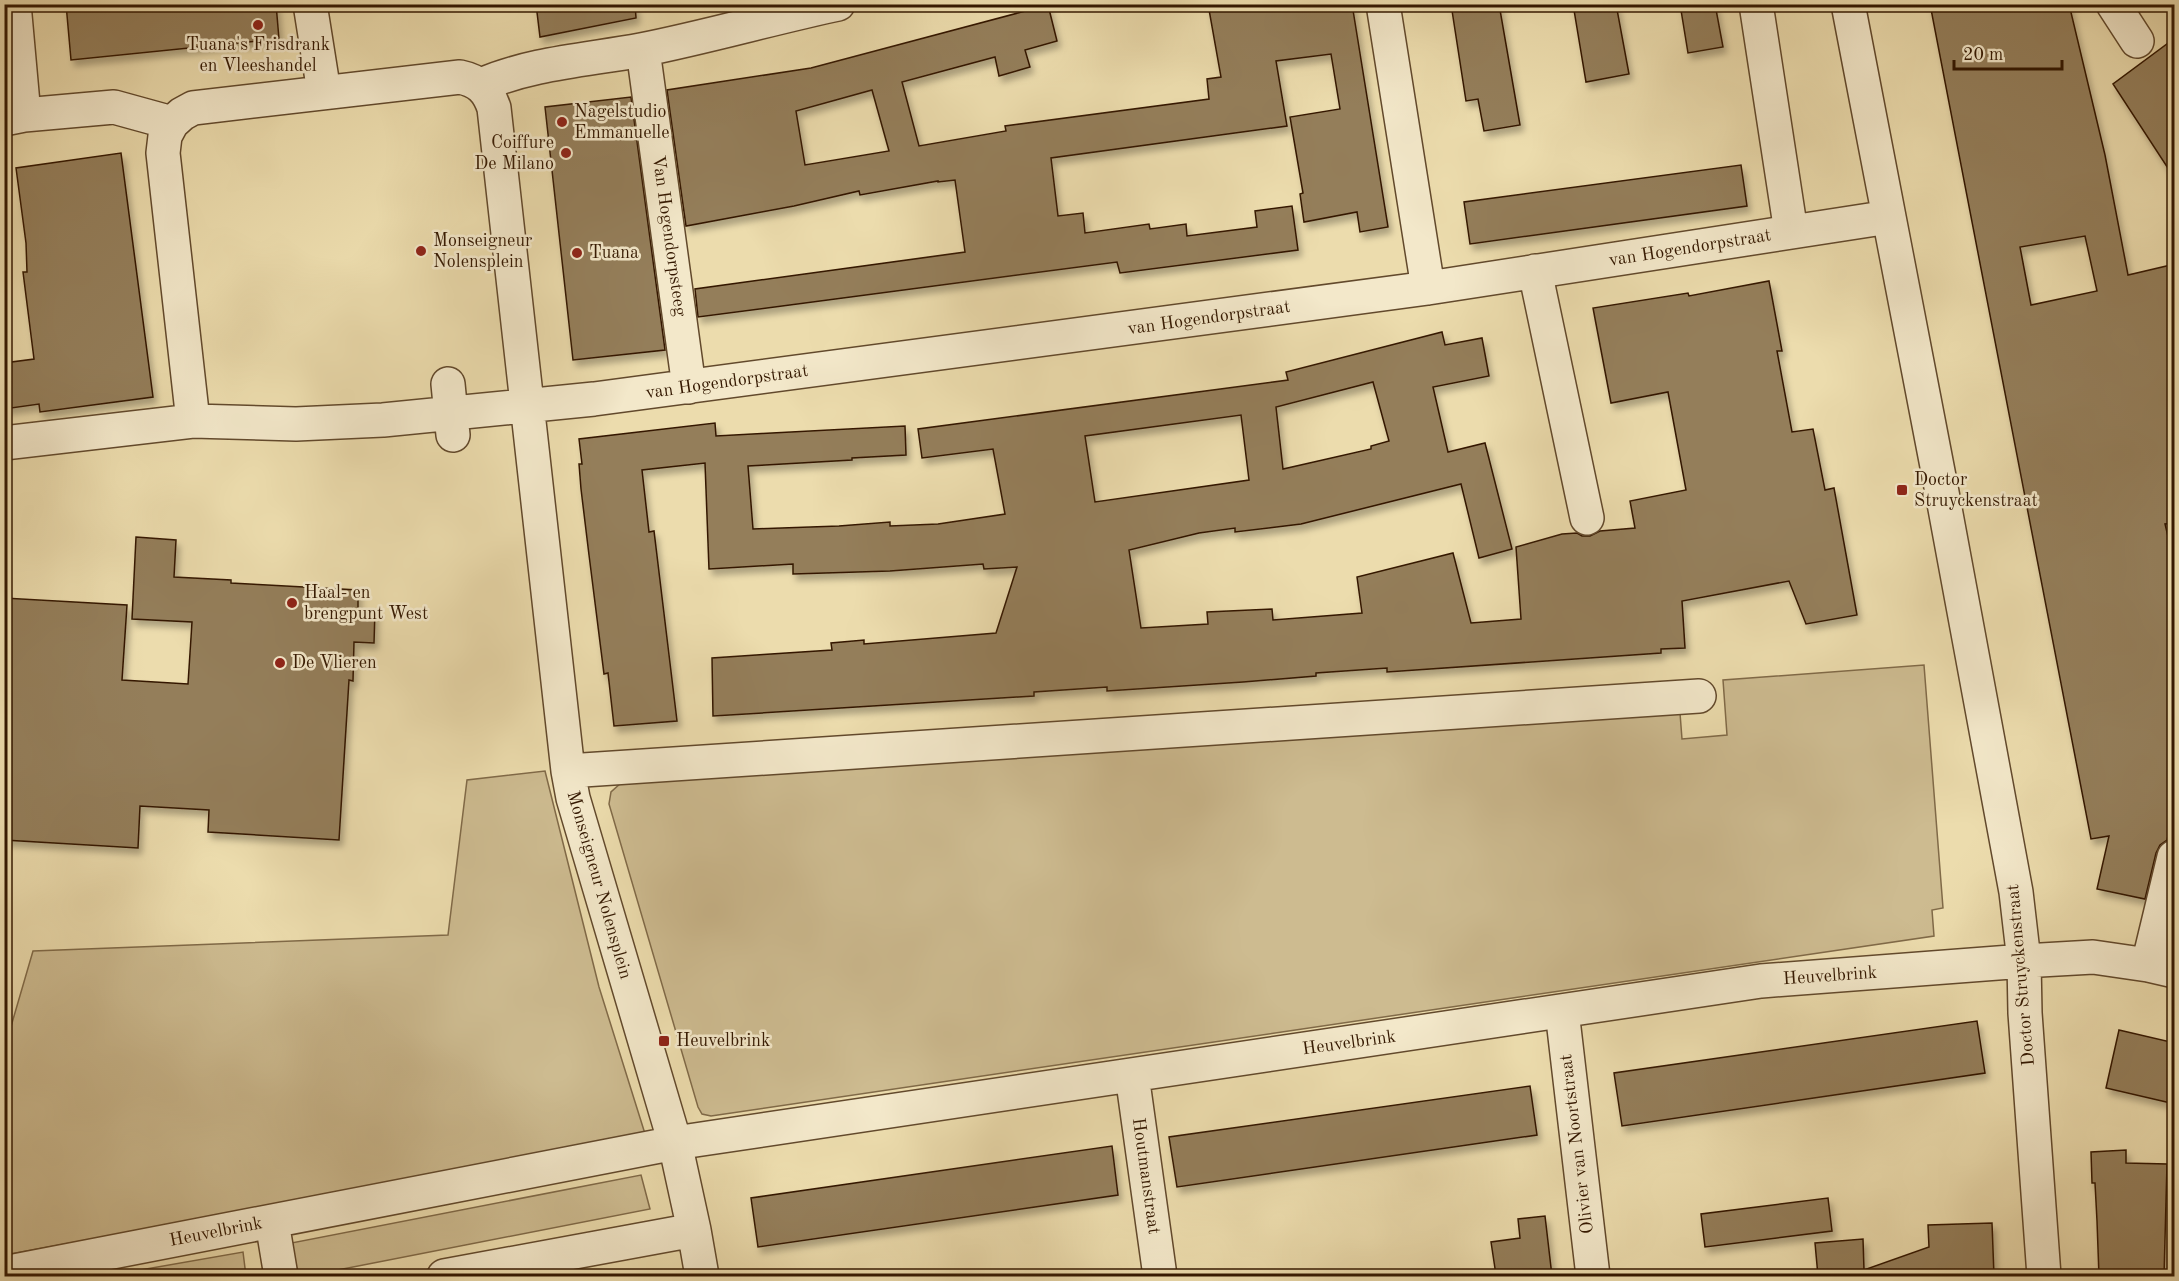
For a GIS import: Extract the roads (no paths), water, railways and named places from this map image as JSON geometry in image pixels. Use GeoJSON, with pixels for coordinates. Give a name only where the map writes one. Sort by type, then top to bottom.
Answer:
{"type":"FeatureCollection","features":[{"type":"Feature","properties":{"kind":"street"},"geometry":{"type":"LineString","coordinates":[[14,4],[14,117],[114,107],[172,123]]}},
{"type":"Feature","properties":{"kind":"street"},"geometry":{"type":"LineString","coordinates":[[310,4],[324,92]]}},
{"type":"Feature","properties":{"kind":"street"},"geometry":{"type":"LineString","coordinates":[[193,421],[163,153],[165,136],[172,123],[182,114],[193,108],[460,77],[481,85],[506,74],[540,66],[643,50],[838,4]]}},
{"type":"Feature","properties":{"kind":"street"},"geometry":{"type":"LineString","coordinates":[[1383,4],[1428,288]]}},
{"type":"Feature","properties":{"kind":"street"},"geometry":{"type":"LineString","coordinates":[[1755,4],[1791,232]]}},
{"type":"Feature","properties":{"kind":"street","name":"Doctor Struyckenstraat"},"geometry":{"type":"LineString","coordinates":[[1848,4],[2012,867],[2024,961],[2025,1013],[2044,1276]]}},
{"type":"Feature","properties":{"kind":"street"},"geometry":{"type":"LineString","coordinates":[[2113,4],[2137,41]]}},
{"type":"Feature","properties":{"kind":"street","name":"Van Hogendorpsteeg"},"geometry":{"type":"LineString","coordinates":[[643,50],[689,387]]}},
{"type":"Feature","properties":{"kind":"street","name":"Monseigneur Nolensplein"},"geometry":{"type":"LineString","coordinates":[[481,85],[490,96],[494,108],[568,771],[579,822],[675,1143]]}},
{"type":"Feature","properties":{"kind":"street","name":"van Hogendorpstraat"},"geometry":{"type":"LineString","coordinates":[[527,406],[689,387],[1428,288],[1889,217]]}},
{"type":"Feature","properties":{"kind":"street"},"geometry":{"type":"LineString","coordinates":[[1535,271],[1587,518]]}},
{"type":"Feature","properties":{"kind":"street"},"geometry":{"type":"LineString","coordinates":[[4,443],[193,421],[280,423],[403,404],[451,411],[527,406]]}},
{"type":"Feature","properties":{"kind":"street"},"geometry":{"type":"LineString","coordinates":[[568,771],[1699,696]]}},
{"type":"Feature","properties":{"kind":"street"},"geometry":{"type":"LineString","coordinates":[[2162,968],[2175,857]]}},
{"type":"Feature","properties":{"kind":"street","name":"Heuvelbrink"},"geometry":{"type":"LineString","coordinates":[[4,1273],[675,1143],[1761,981],[2093,957],[2162,968]]}},
{"type":"Feature","properties":{"kind":"street","name":"Olivier van Noortstraat"},"geometry":{"type":"LineString","coordinates":[[1562,1011],[1593,1276]]}},
{"type":"Feature","properties":{"kind":"street","name":"Houtmanstraat"},"geometry":{"type":"LineString","coordinates":[[1132,1075],[1160,1276]]}},
{"type":"Feature","properties":{"kind":"street"},"geometry":{"type":"LineString","coordinates":[[675,1143],[702,1276]]}},
{"type":"Feature","properties":{"kind":"street"},"geometry":{"type":"LineString","coordinates":[[272,1222],[281,1276]]}},
{"type":"Feature","properties":{"kind":"street"},"geometry":{"type":"LineString","coordinates":[[444,1276],[694,1230]]}},
{"type":"Feature","properties":{"kind":"place","name":"Tuana's Frisdrank en Vleeshandel"},"geometry":{"type":"Point","coordinates":[258,25]}},
{"type":"Feature","properties":{"kind":"place","name":"Nagelstudio Emmanuelle"},"geometry":{"type":"Point","coordinates":[562,122]}},
{"type":"Feature","properties":{"kind":"place","name":"Coiffure De Milano"},"geometry":{"type":"Point","coordinates":[566,153]}},
{"type":"Feature","properties":{"kind":"place","name":"Monseigneur Nolensplein"},"geometry":{"type":"Point","coordinates":[421,251]}},
{"type":"Feature","properties":{"kind":"place","name":"Tuana"},"geometry":{"type":"Point","coordinates":[577,253]}},
{"type":"Feature","properties":{"kind":"place","name":"Doctor Struyckenstraat"},"geometry":{"type":"Point","coordinates":[1902,490]}},
{"type":"Feature","properties":{"kind":"place","name":"Haal- en brengpunt West"},"geometry":{"type":"Point","coordinates":[292,603]}},
{"type":"Feature","properties":{"kind":"place","name":"De Vlieren"},"geometry":{"type":"Point","coordinates":[280,663]}},
{"type":"Feature","properties":{"kind":"place","name":"Heuvelbrink"},"geometry":{"type":"Point","coordinates":[664,1041]}}]}
